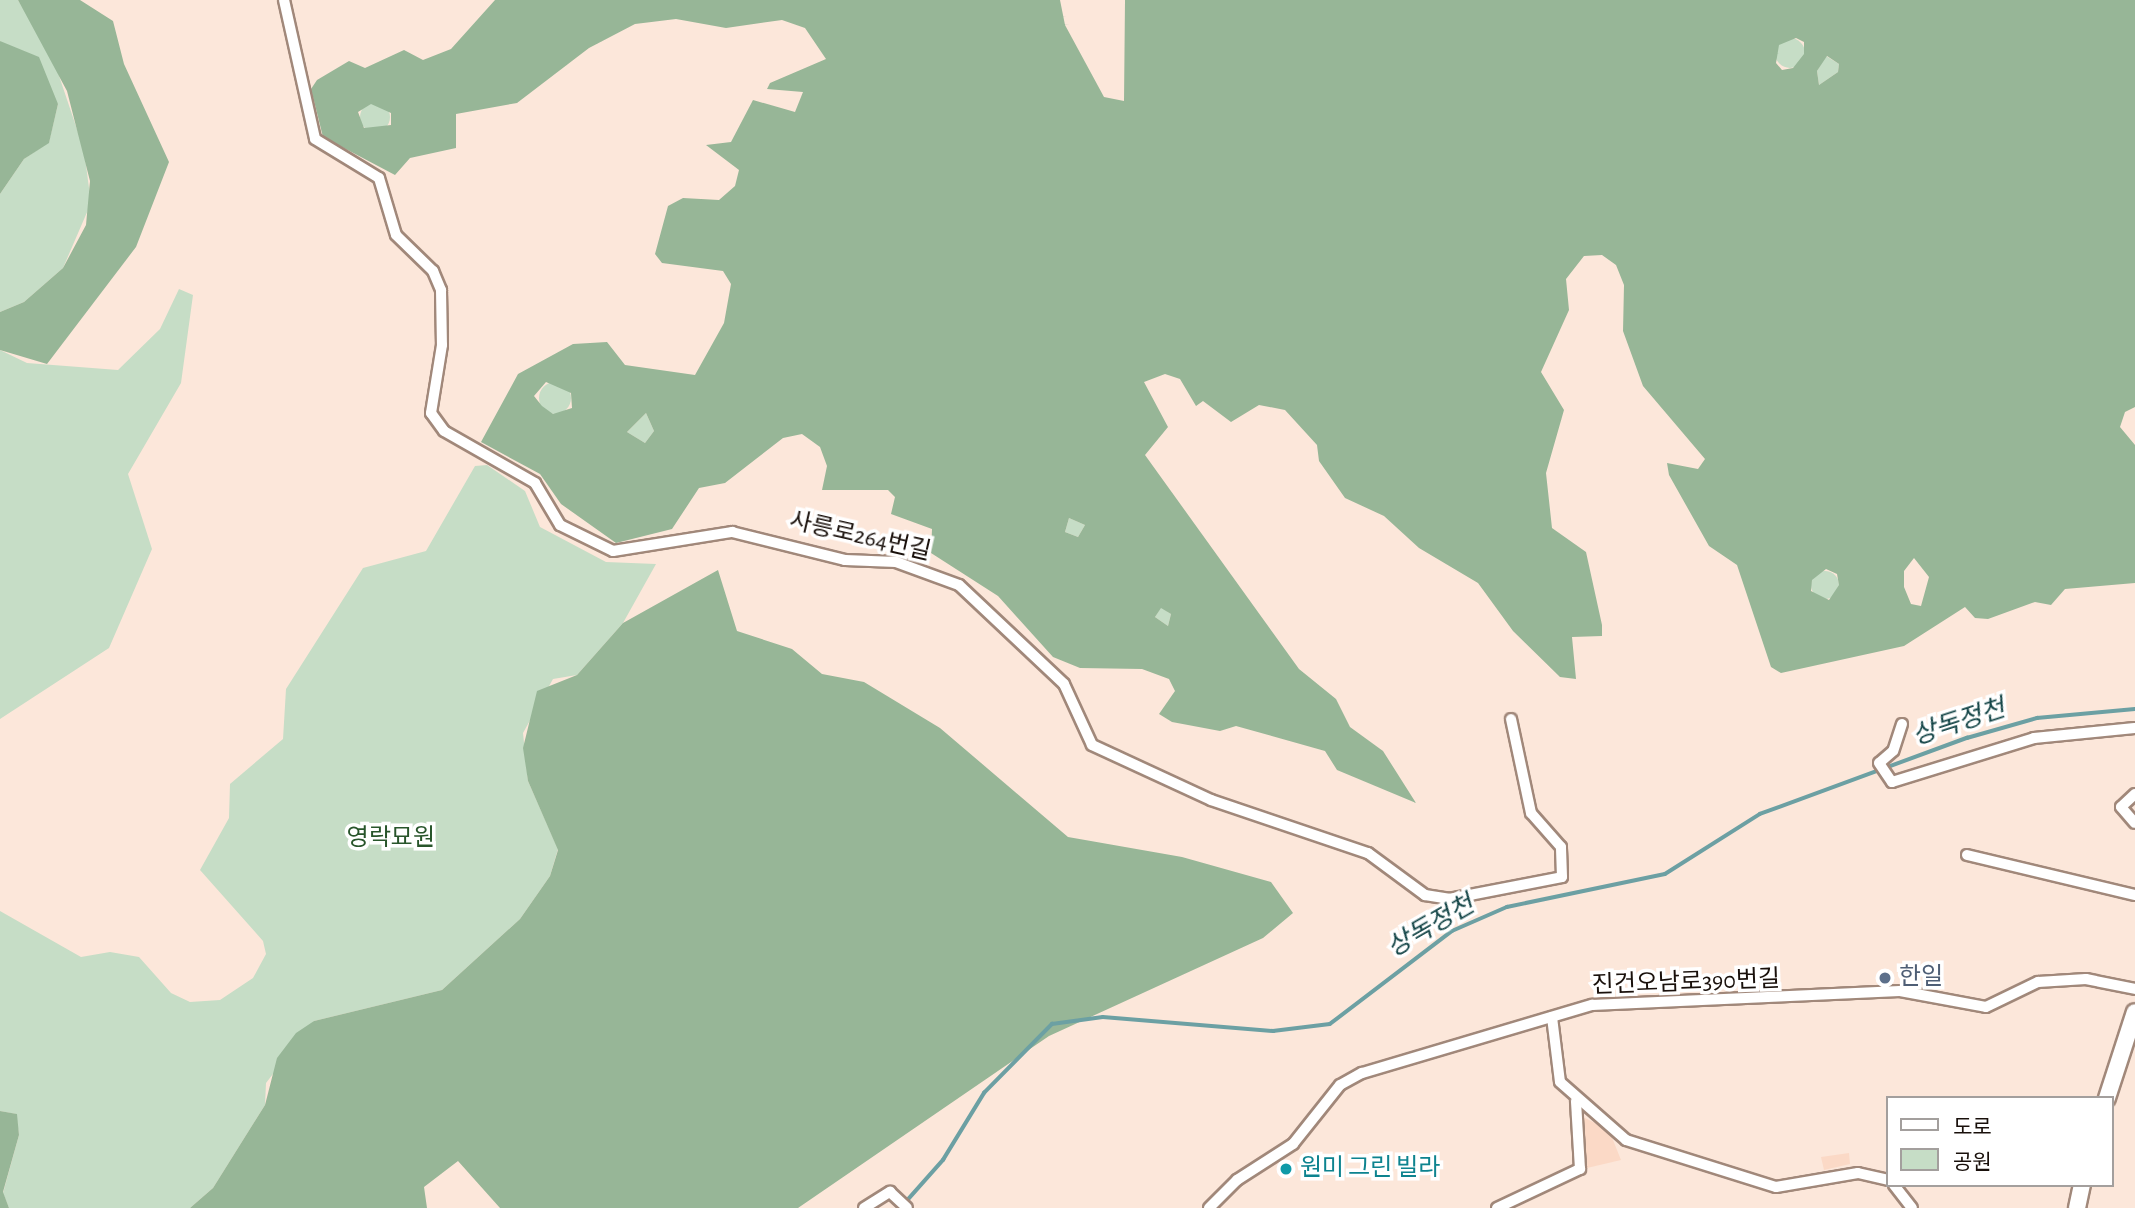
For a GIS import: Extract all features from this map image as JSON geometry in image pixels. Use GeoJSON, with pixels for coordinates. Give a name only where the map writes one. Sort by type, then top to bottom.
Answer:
{"type":"FeatureCollection","features":[{"type":"Feature","properties":{"kind":"main road"},"geometry":{"type":"LineString","coordinates":[[2108,1096],[2135,1012]]}},
{"type":"Feature","properties":{"kind":"main road"},"geometry":{"type":"LineString","coordinates":[[2077,1208],[2082,1187]]}},
{"type":"Feature","properties":{"kind":"street","name":"사릉로264번길"},"geometry":{"type":"LineString","coordinates":[[284,0],[315,139],[379,178],[396,235],[433,271],[441,290],[442,345],[431,413],[451,435],[535,483],[560,525],[613,551],[732,531],[845,560],[896,562],[959,585],[1064,684],[1093,745],[1211,800],[1368,853],[1425,895],[1449,899],[1562,877],[1561,847],[1531,813],[1511,719]]}},
{"type":"Feature","properties":{"kind":"street"},"geometry":{"type":"LineString","coordinates":[[1902,724],[1898,744],[1881,769],[1898,783],[1996,746],[2135,728]]}},
{"type":"Feature","properties":{"kind":"street"},"geometry":{"type":"LineString","coordinates":[[2135,794],[2121,807],[2135,823]]}},
{"type":"Feature","properties":{"kind":"street"},"geometry":{"type":"LineString","coordinates":[[1966,855],[2135,895]]}},
{"type":"Feature","properties":{"kind":"street","name":"진건오남로390번길"},"geometry":{"type":"LineString","coordinates":[[1209,1208],[1237,1180],[1293,1144],[1340,1085],[1395,1062],[1552,1017],[1632,1001],[1900,991],[1986,1007],[2038,982],[2086,979],[2135,989]]}},
{"type":"Feature","properties":{"kind":"street"},"geometry":{"type":"LineString","coordinates":[[1552,1017],[1560,1082],[1576,1101],[1626,1140],[1693,1166],[1776,1187],[1858,1173],[1886,1180]]}},
{"type":"Feature","properties":{"kind":"street"},"geometry":{"type":"LineString","coordinates":[[1497,1208],[1580,1169],[1576,1101]]}},
{"type":"Feature","properties":{"kind":"street"},"geometry":{"type":"LineString","coordinates":[[1896,1187],[1912,1208]]}},
{"type":"Feature","properties":{"kind":"street"},"geometry":{"type":"LineString","coordinates":[[864,1208],[890,1192],[900,1197],[907,1208]]}},
{"type":"Feature","properties":{"kind":"shaded area"},"geometry":{"type":"Polygon","coordinates":[[[1581,1116],[1609,1130],[1621,1160],[1587,1168],[1581,1116]]]}},
{"type":"Feature","properties":{"kind":"shaded area"},"geometry":{"type":"Polygon","coordinates":[[[1849,1153],[1850,1164],[1824,1170],[1821,1157],[1849,1153]]]}},
{"type":"Feature","properties":{"kind":"green space"},"geometry":{"type":"Polygon","coordinates":[[[0,0],[18,0],[52,55],[84,150],[91,203],[63,268],[24,302],[0,312],[0,194],[24,159],[49,142],[58,104],[0,41],[0,0]]]}},
{"type":"Feature","properties":{"kind":"green space"},"geometry":{"type":"Polygon","coordinates":[[[18,0],[80,0],[113,21],[124,64],[169,162],[136,247],[47,364],[0,350],[0,312],[24,302],[63,268],[86,225],[90,181],[67,91],[18,0]]]}},
{"type":"Feature","properties":{"kind":"green space"},"geometry":{"type":"Polygon","coordinates":[[[495,0],[1060,0],[1065,25],[1104,97],[1124,101],[1125,0],[2135,0],[2135,407],[2125,412],[2120,427],[2135,445],[2135,583],[2065,589],[2051,605],[2035,602],[1988,619],[1975,618],[1965,607],[1904,646],[1781,673],[1771,667],[1737,565],[1709,546],[1669,475],[1667,463],[1698,469],[1705,459],[1643,386],[1623,331],[1624,285],[1616,265],[1602,255],[1584,256],[1566,279],[1569,310],[1541,372],[1564,410],[1546,473],[1552,528],[1586,552],[1602,625],[1602,636],[1572,637],[1576,679],[1560,677],[1513,631],[1478,583],[1419,548],[1384,516],[1345,498],[1319,461],[1317,445],[1285,410],[1259,405],[1231,422],[1203,401],[1196,406],[1180,379],[1165,374],[1144,382],[1168,427],[1145,455],[1299,669],[1336,699],[1350,727],[1383,751],[1416,803],[1337,770],[1325,751],[1236,726],[1220,731],[1172,722],[1159,714],[1175,691],[1169,679],[1142,669],[1080,668],[1053,657],[998,596],[931,553],[932,529],[891,514],[895,497],[888,490],[822,490],[827,466],[820,447],[802,434],[783,438],[725,483],[699,488],[672,529],[616,543],[561,504],[540,474],[481,442],[518,374],[573,344],[607,342],[625,365],[695,375],[724,323],[731,284],[723,271],[662,263],[655,254],[668,206],[683,198],[719,200],[735,186],[739,170],[706,145],[731,142],[753,100],[795,112],[803,92],[767,89],[770,83],[826,59],[805,28],[782,20],[726,28],[676,19],[635,24],[589,48],[517,103],[456,114],[456,148],[410,158],[395,175],[323,137],[311,89],[317,80],[349,61],[365,68],[404,50],[423,60],[451,49],[495,0]],[[1796,38],[1779,45],[1776,63],[1782,70],[1793,68],[1804,54],[1804,42],[1796,38]],[[1827,56],[1817,71],[1819,85],[1838,72],[1839,64],[1827,56]],[[371,104],[358,112],[364,128],[391,125],[391,113],[371,104]],[[546,382],[534,396],[553,414],[572,408],[571,393],[546,382]],[[646,413],[627,432],[645,443],[654,431],[646,413]],[[1069,518],[1065,532],[1078,537],[1085,525],[1069,518]],[[1914,558],[1904,571],[1904,587],[1911,604],[1921,606],[1929,577],[1914,558]],[[1826,569],[1812,580],[1811,591],[1829,600],[1839,585],[1837,574],[1826,569]],[[1161,608],[1155,617],[1168,626],[1171,614],[1161,608]]]}},
{"type":"Feature","properties":{"kind":"green space"},"geometry":{"type":"Polygon","coordinates":[[[1790,38],[1801,42],[1805,53],[1801,64],[1790,68],[1779,64],[1775,53],[1779,42],[1790,38]]]}},
{"type":"Feature","properties":{"kind":"green space"},"geometry":{"type":"Polygon","coordinates":[[[0,41],[39,57],[58,104],[49,143],[24,159],[0,194],[0,41]]]}},
{"type":"Feature","properties":{"kind":"green space"},"geometry":{"type":"Polygon","coordinates":[[[1826,56],[1839,64],[1838,72],[1819,85],[1817,71],[1826,56]]]}},
{"type":"Feature","properties":{"kind":"green space"},"geometry":{"type":"Polygon","coordinates":[[[375,102],[381,103],[389,111],[389,123],[381,131],[375,132],[369,131],[361,123],[360,117],[361,111],[369,103],[375,102]]]}},
{"type":"Feature","properties":{"kind":"green space"},"geometry":{"type":"Polygon","coordinates":[[[179,289],[193,295],[181,383],[128,474],[152,549],[109,648],[0,719],[0,350],[27,363],[118,370],[160,329],[179,289]]]}},
{"type":"Feature","properties":{"kind":"green space"},"geometry":{"type":"Polygon","coordinates":[[[555,382],[567,386],[571,398],[567,410],[555,414],[543,410],[539,398],[543,386],[555,382]]]}},
{"type":"Feature","properties":{"kind":"green space"},"geometry":{"type":"Polygon","coordinates":[[[646,413],[654,431],[645,443],[627,432],[646,413]]]}},
{"type":"Feature","properties":{"kind":"green space","name":"영락묘원"},"geometry":{"type":"Polygon","coordinates":[[[487,465],[525,491],[540,527],[606,562],[656,564],[623,623],[577,675],[553,679],[523,733],[528,781],[558,849],[550,876],[520,919],[442,990],[314,1021],[266,1083],[265,1105],[213,1188],[190,1208],[9,1208],[3,1193],[19,1135],[16,1114],[0,1111],[0,911],[81,957],[110,952],[139,957],[171,993],[190,1002],[220,1000],[253,978],[266,954],[263,941],[200,870],[229,818],[230,784],[283,739],[286,689],[363,568],[426,551],[475,466],[487,465]]]}},
{"type":"Feature","properties":{"kind":"green space"},"geometry":{"type":"Polygon","coordinates":[[[1069,518],[1085,525],[1078,537],[1065,532],[1069,518]]]}},
{"type":"Feature","properties":{"kind":"green space"},"geometry":{"type":"Polygon","coordinates":[[[718,570],[737,631],[792,649],[822,674],[864,682],[940,728],[1068,837],[1182,857],[1271,882],[1293,913],[1263,938],[1049,1036],[798,1208],[500,1208],[458,1161],[424,1187],[427,1208],[190,1208],[213,1188],[265,1105],[277,1058],[296,1033],[314,1021],[442,990],[520,919],[550,876],[558,850],[528,781],[523,748],[537,691],[577,675],[623,623],[718,570]]]}},
{"type":"Feature","properties":{"kind":"green space"},"geometry":{"type":"Polygon","coordinates":[[[1825,571],[1835,575],[1839,585],[1835,595],[1825,599],[1815,595],[1811,585],[1815,575],[1825,571]]]}},
{"type":"Feature","properties":{"kind":"green space"},"geometry":{"type":"Polygon","coordinates":[[[1161,607],[1171,614],[1168,626],[1155,617],[1161,607]]]}},
{"type":"Feature","properties":{"kind":"green space"},"geometry":{"type":"Polygon","coordinates":[[[0,1111],[17,1114],[19,1135],[3,1192],[9,1208],[0,1208],[0,1111]]]}},
{"type":"Feature","properties":{"kind":"waterway","name":"상독정천"},"geometry":{"type":"LineString","coordinates":[[904,1204],[943,1160],[984,1093],[1052,1024],[1103,1017],[1273,1031],[1330,1024],[1452,931],[1507,907],[1665,874],[1760,814],[1967,738],[2037,718],[2135,709]]}},
{"type":"Feature","properties":{"kind":"place","name":"한일"},"geometry":{"type":"Point","coordinates":[1885,978]}},
{"type":"Feature","properties":{"kind":"place","name":"원미 그린 빌라"},"geometry":{"type":"Point","coordinates":[1286,1169]}}]}
